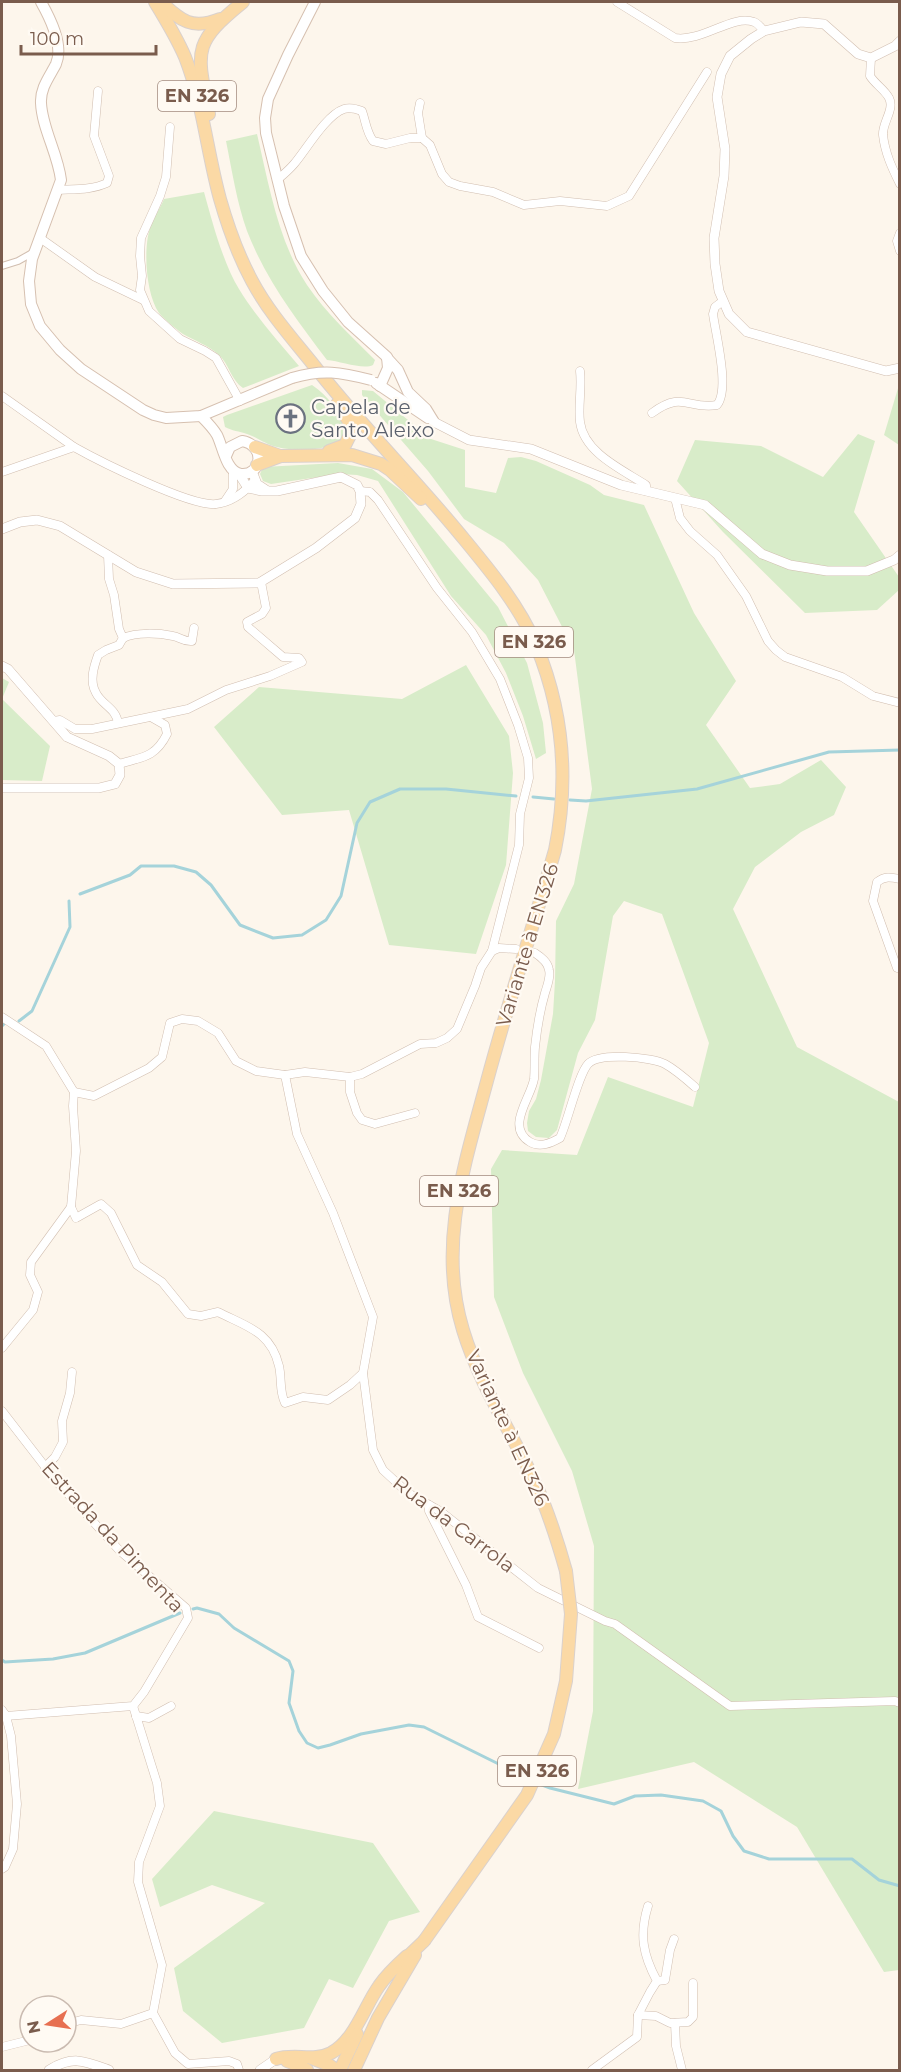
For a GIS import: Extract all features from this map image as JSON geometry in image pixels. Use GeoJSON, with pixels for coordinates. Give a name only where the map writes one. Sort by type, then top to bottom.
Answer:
{"type":"FeatureCollection","features":[{"type":"Feature","properties":{"kind":"main road"},"geometry":{"type":"LineString","coordinates":[[41,2],[58,48],[57,61],[45,83],[41,101],[61,180],[35,251],[29,281],[32,304],[40,326],[60,350],[81,369],[154,415],[166,418],[201,416],[292,378],[322,371],[340,371],[376,383],[434,422]]}},
{"type":"Feature","properties":{"kind":"main road","name":"Variante à EN326"},"geometry":{"type":"LineString","coordinates":[[155,2],[185,58],[194,86],[220,198],[232,238],[252,282],[281,326],[326,381],[492,572],[535,643],[552,692],[560,731],[563,766],[562,802],[555,850],[461,1178],[452,1248],[454,1288],[463,1329],[483,1384],[532,1477],[555,1529],[566,1571],[572,1614],[566,1681],[554,1734],[527,1795],[424,1941],[378,2018],[354,2068]]}},
{"type":"Feature","properties":{"kind":"main road"},"geometry":{"type":"LineString","coordinates":[[161,2],[190,23],[199,25],[224,17]]}},
{"type":"Feature","properties":{"kind":"main road"},"geometry":{"type":"LineString","coordinates":[[220,198],[214,139],[203,83],[200,53],[204,41],[224,17],[243,2]]}},
{"type":"Feature","properties":{"kind":"main road"},"geometry":{"type":"LineString","coordinates":[[315,2],[268,99],[265,118],[266,133],[277,180],[301,256],[323,291],[348,322],[387,357],[398,370],[408,392],[426,409],[434,422]]}},
{"type":"Feature","properties":{"kind":"main road"},"geometry":{"type":"LineString","coordinates":[[376,383],[388,368],[387,357]]}},
{"type":"Feature","properties":{"kind":"main road"},"geometry":{"type":"LineString","coordinates":[[313,456],[345,445],[351,433],[348,420],[326,381]]}},
{"type":"Feature","properties":{"kind":"main road"},"geometry":{"type":"LineString","coordinates":[[201,416],[216,432],[226,456],[226,462],[236,472],[253,476],[281,456]]}},
{"type":"Feature","properties":{"kind":"main road"},"geometry":{"type":"LineString","coordinates":[[216,432],[281,456],[352,455],[381,464],[416,496],[444,515]]}},
{"type":"Feature","properties":{"kind":"main road"},"geometry":{"type":"LineString","coordinates":[[226,456],[230,447],[238,442]]}},
{"type":"Feature","properties":{"kind":"main road"},"geometry":{"type":"LineString","coordinates":[[253,476],[259,455],[255,447]]}},
{"type":"Feature","properties":{"kind":"main road","name":"Variante à EN326"},"geometry":{"type":"LineString","coordinates":[[338,2070],[357,2033],[407,1956],[424,1941]]}},
{"type":"Feature","properties":{"kind":"main road"},"geometry":{"type":"LineString","coordinates":[[308,2067],[332,2052],[349,2037],[379,1986],[407,1956]]}},
{"type":"Feature","properties":{"kind":"main road"},"geometry":{"type":"LineString","coordinates":[[276,2060],[290,2057],[308,2067],[329,2065],[338,2070]]}},
{"type":"Feature","properties":{"kind":"street"},"geometry":{"type":"LineString","coordinates":[[617,2],[675,38],[698,37],[740,20],[755,22],[764,31]]}},
{"type":"Feature","properties":{"kind":"street"},"geometry":{"type":"LineString","coordinates":[[900,41],[872,58],[858,54],[824,24],[801,22],[764,31],[730,56],[721,74],[717,97],[725,149],[724,176],[714,238],[719,291],[729,314],[747,332],[886,370],[900,368]]}},
{"type":"Feature","properties":{"kind":"street"},"geometry":{"type":"LineString","coordinates":[[872,58],[870,76],[889,97],[890,104],[883,127],[884,135],[889,163],[900,184]]}},
{"type":"Feature","properties":{"kind":"street"},"geometry":{"type":"LineString","coordinates":[[420,103],[418,113],[422,138],[430,145],[442,174],[449,182],[494,192],[524,205],[560,201],[607,206],[629,196],[707,72]]}},
{"type":"Feature","properties":{"kind":"street"},"geometry":{"type":"LineString","coordinates":[[58,190],[100,186],[107,183],[109,176],[94,136],[98,91]]}},
{"type":"Feature","properties":{"kind":"street"},"geometry":{"type":"LineString","coordinates":[[277,180],[294,165],[312,138],[343,109],[354,108],[362,111],[366,132],[373,141],[386,144],[410,138],[422,138]]}},
{"type":"Feature","properties":{"kind":"street"},"geometry":{"type":"LineString","coordinates":[[170,127],[166,153],[166,177],[141,238],[140,290],[149,311],[180,339],[216,358],[240,401]]}},
{"type":"Feature","properties":{"kind":"street"},"geometry":{"type":"LineString","coordinates":[[900,233],[897,240],[900,251]]}},
{"type":"Feature","properties":{"kind":"street"},"geometry":{"type":"LineString","coordinates":[[40,238],[95,277],[143,300]]}},
{"type":"Feature","properties":{"kind":"street"},"geometry":{"type":"LineString","coordinates":[[2,266],[18,261],[35,251]]}},
{"type":"Feature","properties":{"kind":"street"},"geometry":{"type":"LineString","coordinates":[[652,413],[666,403],[676,401],[708,407],[717,405],[721,400],[723,386],[713,314],[715,307],[723,301]]}},
{"type":"Feature","properties":{"kind":"street"},"geometry":{"type":"LineString","coordinates":[[580,371],[580,423],[584,434],[591,446],[609,461],[646,485],[646,492]]}},
{"type":"Feature","properties":{"kind":"street"},"geometry":{"type":"LineString","coordinates":[[2,396],[74,447],[117,469],[171,492],[214,505],[224,503],[253,476],[259,486],[268,492],[340,477],[357,485],[360,490],[361,504],[355,518],[316,548],[261,582],[173,584],[136,572],[60,526],[37,520],[20,522],[2,529]]}},
{"type":"Feature","properties":{"kind":"street"},"geometry":{"type":"LineString","coordinates":[[434,422],[470,440],[531,449],[621,485],[705,505],[762,554],[790,565],[827,571],[867,572],[900,555]]}},
{"type":"Feature","properties":{"kind":"street"},"geometry":{"type":"LineString","coordinates":[[2,472],[74,447]]}},
{"type":"Feature","properties":{"kind":"street"},"geometry":{"type":"LineString","coordinates":[[224,503],[233,489],[236,472]]}},
{"type":"Feature","properties":{"kind":"street"},"geometry":{"type":"LineString","coordinates":[[74,1092],[94,1096],[148,1068],[162,1057],[170,1023],[182,1019],[198,1021],[218,1034],[236,1061],[256,1071],[285,1076],[305,1072],[350,1077],[362,1074],[420,1044],[436,1043],[447,1038],[457,1029],[476,986],[481,968],[492,951],[519,845],[520,814],[529,778],[528,758],[500,679],[472,632],[437,588],[378,500],[370,492],[360,490]]}},
{"type":"Feature","properties":{"kind":"street"},"geometry":{"type":"LineString","coordinates":[[675,498],[680,518],[690,531],[717,555],[746,596],[768,641],[776,650],[785,657],[842,677],[873,696],[900,703]]}},
{"type":"Feature","properties":{"kind":"street"},"geometry":{"type":"LineString","coordinates":[[108,555],[108,579],[114,595],[119,629],[123,639]]}},
{"type":"Feature","properties":{"kind":"street"},"geometry":{"type":"LineString","coordinates":[[54,721],[60,720],[75,729],[92,729],[188,709],[226,690],[270,676],[302,662],[299,658],[283,657],[248,627],[247,622],[262,614],[266,608],[261,582]]}},
{"type":"Feature","properties":{"kind":"street"},"geometry":{"type":"LineString","coordinates":[[118,723],[117,715],[95,693],[93,678],[98,655],[119,645],[130,635],[175,636],[186,642],[192,641],[194,628]]}},
{"type":"Feature","properties":{"kind":"street"},"geometry":{"type":"LineString","coordinates":[[2,666],[8,669],[68,736],[109,756],[119,764],[120,775],[115,784],[99,788],[2,788]]}},
{"type":"Feature","properties":{"kind":"street"},"geometry":{"type":"LineString","coordinates":[[119,764],[155,753],[160,747],[167,734],[165,725],[151,717]]}},
{"type":"Feature","properties":{"kind":"street"},"geometry":{"type":"LineString","coordinates":[[897,968],[873,901],[877,882],[889,877],[900,879]]}},
{"type":"Feature","properties":{"kind":"street"},"geometry":{"type":"LineString","coordinates":[[492,951],[499,948],[516,949]]}},
{"type":"Feature","properties":{"kind":"street"},"geometry":{"type":"LineString","coordinates":[[535,953],[544,960],[549,969],[539,1015],[534,1079],[521,1110],[519,1121],[521,1132],[529,1141],[540,1145],[550,1144],[560,1138],[582,1075],[588,1064],[599,1058],[623,1057],[664,1063],[695,1087]]}},
{"type":"Feature","properties":{"kind":"street"},"geometry":{"type":"LineString","coordinates":[[2,1017],[46,1046],[74,1092],[76,1151],[71,1207],[76,1218],[101,1204],[111,1213],[137,1265],[162,1282],[188,1314],[201,1316],[218,1312],[256,1329],[268,1342],[279,1365],[281,1394],[285,1403],[303,1397],[328,1400],[350,1386],[363,1373]]}},
{"type":"Feature","properties":{"kind":"street","name":"Rua da Carrola"},"geometry":{"type":"LineString","coordinates":[[285,1076],[297,1134],[333,1213],[373,1317],[363,1373],[373,1450],[383,1470],[408,1493],[440,1511],[538,1588],[615,1624],[730,1706],[895,1701],[900,1703]]}},
{"type":"Feature","properties":{"kind":"street"},"geometry":{"type":"LineString","coordinates":[[350,1077],[350,1092],[357,1113],[362,1120],[375,1124],[415,1113]]}},
{"type":"Feature","properties":{"kind":"street"},"geometry":{"type":"LineString","coordinates":[[2,1348],[33,1310],[38,1292],[30,1275],[32,1262],[71,1207]]}},
{"type":"Feature","properties":{"kind":"street"},"geometry":{"type":"LineString","coordinates":[[45,1467],[55,1457],[63,1442],[62,1420],[70,1394],[72,1372]]}},
{"type":"Feature","properties":{"kind":"street","name":"Estrada da Pimenta"},"geometry":{"type":"LineString","coordinates":[[2,1411],[57,1482],[119,1550],[186,1608],[188,1618],[144,1692],[133,1706]]}},
{"type":"Feature","properties":{"kind":"street"},"geometry":{"type":"LineString","coordinates":[[429,1504],[429,1511],[466,1585],[478,1617],[539,1648]]}},
{"type":"Feature","properties":{"kind":"street"},"geometry":{"type":"LineString","coordinates":[[2,1869],[13,1849],[17,1804],[11,1736],[4,1713],[133,1706],[157,1784],[160,1806],[138,1870],[138,1882],[162,1965],[153,2013],[175,2053],[188,2064],[229,2061],[237,2064],[239,2070]]}},
{"type":"Feature","properties":{"kind":"street"},"geometry":{"type":"LineString","coordinates":[[136,1716],[149,1718],[171,1706]]}},
{"type":"Feature","properties":{"kind":"street"},"geometry":{"type":"LineString","coordinates":[[648,1906],[642,1934],[649,1966],[657,1981]]}},
{"type":"Feature","properties":{"kind":"street"},"geometry":{"type":"LineString","coordinates":[[657,1981],[665,1980],[674,1939]]}},
{"type":"Feature","properties":{"kind":"street"},"geometry":{"type":"LineString","coordinates":[[592,2070],[637,2037],[638,2015],[657,1981]]}},
{"type":"Feature","properties":{"kind":"street"},"geometry":{"type":"LineString","coordinates":[[638,2015],[656,2016],[670,2023],[688,2022],[693,2017],[693,1983]]}},
{"type":"Feature","properties":{"kind":"street"},"geometry":{"type":"LineString","coordinates":[[78,2021],[121,2024],[153,2013]]}},
{"type":"Feature","properties":{"kind":"street"},"geometry":{"type":"LineString","coordinates":[[675,2023],[676,2046],[682,2070]]}},
{"type":"Feature","properties":{"kind":"street"},"geometry":{"type":"LineString","coordinates":[[2,2047],[18,2043]]}},
{"type":"Feature","properties":{"kind":"street"},"geometry":{"type":"LineString","coordinates":[[49,2070],[75,2060],[86,2061],[109,2070]]}},
{"type":"Feature","properties":{"kind":"street"},"geometry":{"type":"LineString","coordinates":[[260,2070],[276,2060]]}},
{"type":"Feature","properties":{"kind":"green space"},"geometry":{"type":"Polygon","coordinates":[[[257,134],[270,193],[297,268],[322,305],[375,360],[373,365],[357,366],[327,360],[293,314],[263,266],[243,220],[226,141],[257,134]]]}},
{"type":"Feature","properties":{"kind":"green space"},"geometry":{"type":"Polygon","coordinates":[[[204,192],[218,242],[233,279],[260,319],[299,366],[243,388],[219,355],[183,334],[159,313],[151,295],[146,260],[151,224],[164,199],[204,192]]]}},
{"type":"Feature","properties":{"kind":"green space"},"geometry":{"type":"Polygon","coordinates":[[[312,385],[329,400],[338,413],[347,434],[333,444],[314,449],[285,449],[225,427],[223,417],[227,415],[312,385]]]}},
{"type":"Feature","properties":{"kind":"green space"},"geometry":{"type":"Polygon","coordinates":[[[899,385],[900,445],[884,435],[899,385]]]}},
{"type":"Feature","properties":{"kind":"green space"},"geometry":{"type":"Polygon","coordinates":[[[362,390],[373,391],[431,439],[465,450],[465,487],[496,493],[508,458],[521,457],[536,461],[590,485],[604,495],[644,505],[694,613],[736,681],[706,725],[750,788],[780,784],[821,760],[846,787],[834,815],[801,832],[755,867],[733,909],[797,1047],[899,1102],[899,1970],[884,1972],[797,1827],[694,1762],[578,1789],[593,1711],[594,1546],[572,1471],[523,1373],[494,1297],[491,1169],[502,1150],[577,1155],[608,1077],[693,1107],[709,1043],[662,914],[624,901],[613,916],[595,1020],[578,1053],[557,1130],[549,1138],[536,1137],[528,1131],[529,1111],[536,1099],[541,1080],[553,1014],[556,921],[574,884],[592,789],[574,650],[538,580],[504,543],[464,519],[428,471],[362,395],[362,390]]]}},
{"type":"Feature","properties":{"kind":"green space"},"geometry":{"type":"Polygon","coordinates":[[[858,434],[875,441],[854,512],[899,577],[899,590],[877,610],[805,613],[723,532],[677,481],[695,440],[761,446],[823,477],[858,434]]]}},
{"type":"Feature","properties":{"kind":"green space"},"geometry":{"type":"Polygon","coordinates":[[[338,463],[372,469],[403,492],[498,607],[527,663],[543,723],[546,753],[536,759],[523,716],[506,673],[486,635],[451,596],[378,481],[357,475],[339,474],[271,484],[263,481],[260,474],[263,467],[338,463]]]}},
{"type":"Feature","properties":{"kind":"green space"},"geometry":{"type":"Polygon","coordinates":[[[466,665],[509,736],[513,773],[506,865],[476,954],[389,945],[349,810],[282,815],[214,727],[259,687],[402,699],[466,665]]]}},
{"type":"Feature","properties":{"kind":"green space"},"geometry":{"type":"Polygon","coordinates":[[[2,678],[9,682],[2,699],[2,678]]]}},
{"type":"Feature","properties":{"kind":"green space"},"geometry":{"type":"Polygon","coordinates":[[[2,699],[50,746],[42,781],[2,780],[2,699]]]}},
{"type":"Feature","properties":{"kind":"green space"},"geometry":{"type":"Polygon","coordinates":[[[214,1811],[373,1843],[420,1912],[389,1921],[353,1988],[329,1979],[304,2028],[222,2043],[183,2011],[174,1968],[265,1903],[212,1885],[160,1907],[152,1879],[214,1811]]]}},
{"type":"Feature","properties":{"kind":"waterway"},"geometry":{"type":"LineString","coordinates":[[570,800],[586,801],[697,789],[829,752],[900,750]]}},
{"type":"Feature","properties":{"kind":"waterway"},"geometry":{"type":"LineString","coordinates":[[80,894],[130,875],[141,866],[174,866],[196,872],[211,885],[240,925],[273,938],[302,935],[326,920],[341,896],[357,823],[370,802],[400,789],[446,789],[516,796]]}},
{"type":"Feature","properties":{"kind":"waterway"},"geometry":{"type":"LineString","coordinates":[[533,797],[554,799]]}},
{"type":"Feature","properties":{"kind":"waterway"},"geometry":{"type":"LineString","coordinates":[[19,1021],[32,1011],[70,927],[69,901]]}},
{"type":"Feature","properties":{"kind":"waterway"},"geometry":{"type":"LineString","coordinates":[[193,1609],[219,1614],[234,1628],[289,1661],[293,1671],[289,1703],[299,1731],[307,1743],[318,1748],[361,1734],[409,1725],[424,1727],[531,1780]]}},
{"type":"Feature","properties":{"kind":"waterway"},"geometry":{"type":"LineString","coordinates":[[2,1660],[5,1662],[53,1659],[85,1653],[180,1613]]}},
{"type":"Feature","properties":{"kind":"waterway"},"geometry":{"type":"LineString","coordinates":[[537,1783],[614,1804],[635,1796],[661,1795],[703,1801],[721,1811],[733,1836],[744,1851],[769,1859],[852,1859],[879,1880],[900,1886]]}},
{"type":"Feature","properties":{"kind":"place","name":"Capela de Santo Aleixo"},"geometry":{"type":"Point","coordinates":[290,419]}}]}
